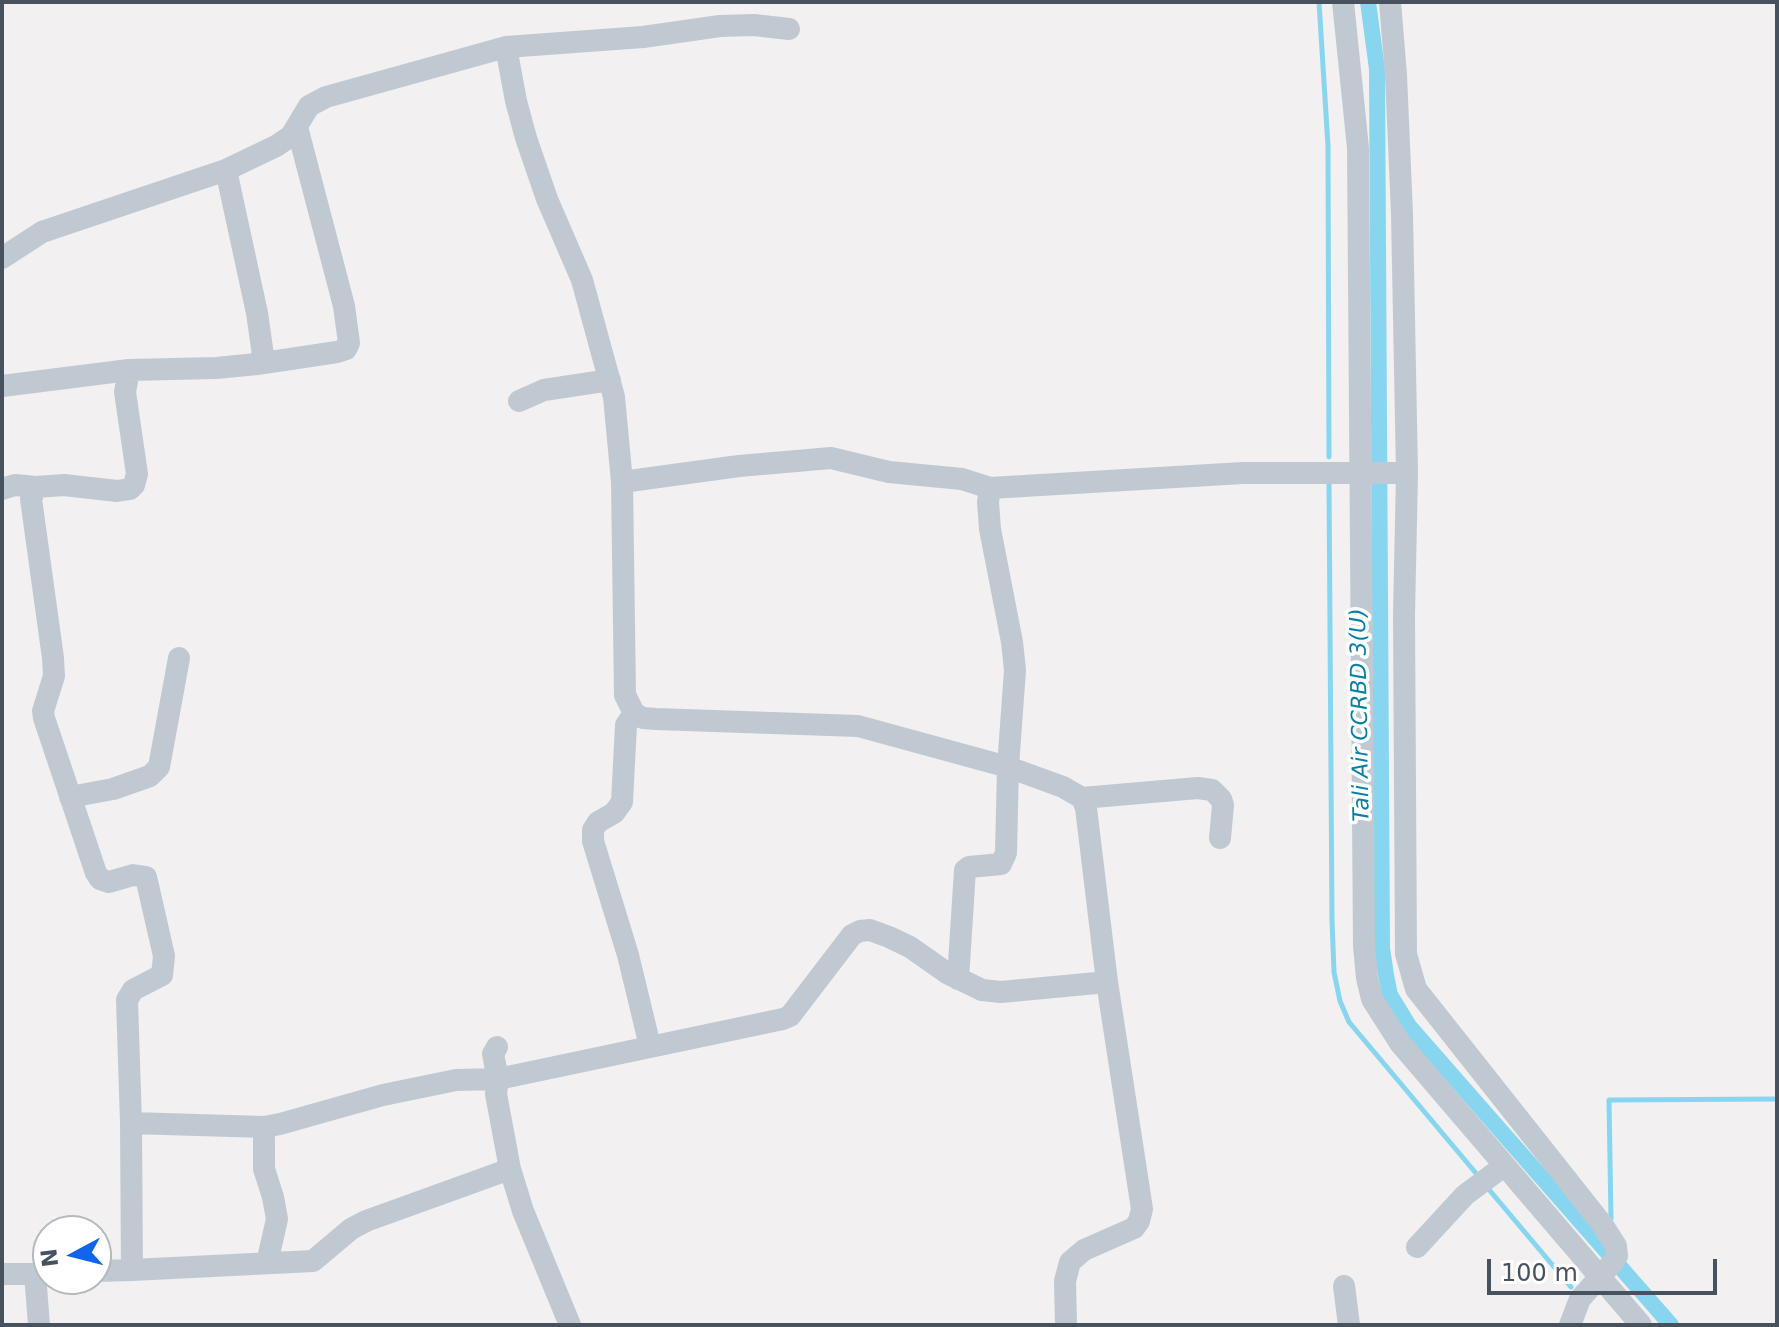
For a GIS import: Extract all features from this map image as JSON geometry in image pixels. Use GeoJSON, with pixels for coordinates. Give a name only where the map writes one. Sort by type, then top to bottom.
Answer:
{"type":"FeatureCollection","features":[{"type":"Feature","properties":{"kind":"street"},"geometry":{"type":"LineString","coordinates":[[1343,2],[1384,473],[1404,615],[1405,929],[1410,973],[1416,989],[1438,1019],[1610,1236],[1617,1256],[1590,1288],[1570,1325]]}},
{"type":"Feature","properties":{"kind":"street"},"geometry":{"type":"LineString","coordinates":[[1390,2],[1402,214],[1384,473],[1364,946],[1367,978],[1372,999],[1489,1176],[1590,1288],[1641,1325]]}},
{"type":"Feature","properties":{"kind":"street"},"geometry":{"type":"LineString","coordinates":[[2,258],[42,232],[226,170],[286,140],[309,106],[326,97],[506,47],[643,37],[720,26],[754,25],[789,29]]}},
{"type":"Feature","properties":{"kind":"street"},"geometry":{"type":"LineString","coordinates":[[506,47],[526,138],[547,199],[582,280],[617,413],[622,482],[625,695],[634,713],[643,718],[656,719],[858,726],[1008,767],[1063,787],[1082,798],[1198,788],[1212,790],[1223,805],[1220,838]]}},
{"type":"Feature","properties":{"kind":"street"},"geometry":{"type":"LineString","coordinates":[[2,386],[129,370],[257,364],[346,349],[349,343],[344,306],[297,127]]}},
{"type":"Feature","properties":{"kind":"street"},"geometry":{"type":"LineString","coordinates":[[226,170],[257,313],[263,355],[257,364]]}},
{"type":"Feature","properties":{"kind":"street"},"geometry":{"type":"LineString","coordinates":[[2,489],[15,485],[64,485],[117,491],[130,489],[137,474],[125,392],[129,370]]}},
{"type":"Feature","properties":{"kind":"street"},"geometry":{"type":"LineString","coordinates":[[519,401],[544,390],[610,380]]}},
{"type":"Feature","properties":{"kind":"street"},"geometry":{"type":"LineString","coordinates":[[622,482],[739,466],[831,458],[889,472],[962,479],[990,488],[1243,473],[1384,473]]}},
{"type":"Feature","properties":{"kind":"street"},"geometry":{"type":"LineString","coordinates":[[36,487],[31,507],[54,676],[43,711],[96,873],[100,879],[109,882],[133,875],[146,877],[164,956],[162,975],[133,990],[127,1000],[132,1270]]}},
{"type":"Feature","properties":{"kind":"street"},"geometry":{"type":"LineString","coordinates":[[958,979],[963,875],[969,867],[1001,864],[1004,860],[1015,670],[990,529],[990,488]]}},
{"type":"Feature","properties":{"kind":"street"},"geometry":{"type":"LineString","coordinates":[[70,797],[113,789],[150,776],[159,767],[179,658]]}},
{"type":"Feature","properties":{"kind":"street"},"geometry":{"type":"LineString","coordinates":[[634,713],[626,725],[622,802],[614,813],[598,822],[593,830],[593,841],[628,955],[650,1046]]}},
{"type":"Feature","properties":{"kind":"street"},"geometry":{"type":"LineString","coordinates":[[1066,1325],[1065,1281],[1070,1262],[1084,1250],[1134,1228],[1142,1209],[1107,982],[1090,822],[1082,798]]}},
{"type":"Feature","properties":{"kind":"street"},"geometry":{"type":"LineString","coordinates":[[131,1123],[264,1127],[427,1086],[456,1080],[498,1079],[783,1019],[790,1016],[852,935],[860,931],[870,930],[910,947],[958,979],[982,990],[1001,992],[1107,982]]}},
{"type":"Feature","properties":{"kind":"street"},"geometry":{"type":"LineString","coordinates":[[497,1047],[493,1054],[498,1079],[496,1094],[510,1169],[523,1211],[570,1325]]}},
{"type":"Feature","properties":{"kind":"street"},"geometry":{"type":"LineString","coordinates":[[264,1127],[264,1169],[277,1219],[267,1263]]}},
{"type":"Feature","properties":{"kind":"street"},"geometry":{"type":"LineString","coordinates":[[112,1271],[313,1261],[351,1229],[366,1221],[510,1169]]}},
{"type":"Feature","properties":{"kind":"street"},"geometry":{"type":"LineString","coordinates":[[1417,1247],[1489,1176]]}},
{"type":"Feature","properties":{"kind":"street"},"geometry":{"type":"LineString","coordinates":[[2,1274],[32,1274]]}},
{"type":"Feature","properties":{"kind":"street"},"geometry":{"type":"LineString","coordinates":[[1344,1286],[1349,1325]]}},
{"type":"Feature","properties":{"kind":"street"},"geometry":{"type":"LineString","coordinates":[[39,1325],[41,1295]]}},
{"type":"Feature","properties":{"kind":"waterway"},"geometry":{"type":"LineString","coordinates":[[1319,2],[1328,146],[1329,457]]}},
{"type":"Feature","properties":{"kind":"waterway","name":"Tali Air CCRBD 3(U)"},"geometry":{"type":"LineString","coordinates":[[1368,2],[1377,69],[1382,948],[1390,995],[1409,1026],[1671,1325]]}},
{"type":"Feature","properties":{"kind":"waterway"},"geometry":{"type":"LineString","coordinates":[[1329,481],[1332,920],[1334,972],[1340,1001],[1349,1022],[1480,1178]]}},
{"type":"Feature","properties":{"kind":"waterway"},"geometry":{"type":"LineString","coordinates":[[1611,1219],[1609,1100],[1777,1099]]}},
{"type":"Feature","properties":{"kind":"waterway"},"geometry":{"type":"LineString","coordinates":[[1486,1186],[1571,1287]]}}]}
